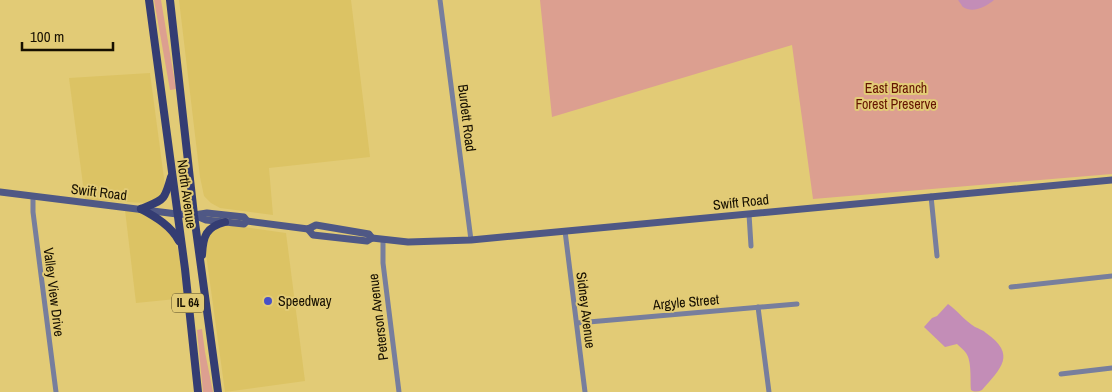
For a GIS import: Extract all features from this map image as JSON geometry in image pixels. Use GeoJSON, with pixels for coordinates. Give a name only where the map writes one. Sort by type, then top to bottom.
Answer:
{"type":"FeatureCollection","features":[{"type":"Feature","properties":{"kind":"main road","name":"North Avenue"},"geometry":{"type":"LineString","coordinates":[[149,0],[182,246],[198,392]]}},
{"type":"Feature","properties":{"kind":"main road","name":"North Avenue"},"geometry":{"type":"LineString","coordinates":[[170,0],[194,215],[218,392]]}},
{"type":"Feature","properties":{"kind":"main road"},"geometry":{"type":"LineString","coordinates":[[142,209],[163,199],[172,173]]}},
{"type":"Feature","properties":{"kind":"main road"},"geometry":{"type":"LineString","coordinates":[[142,209],[171,229],[182,246]]}},
{"type":"Feature","properties":{"kind":"main road"},"geometry":{"type":"LineString","coordinates":[[202,274],[202,252],[207,233],[212,227],[225,222]]}},
{"type":"Feature","properties":{"kind":"street","name":"Burdett Road"},"geometry":{"type":"LineString","coordinates":[[440,0],[471,240]]}},
{"type":"Feature","properties":{"kind":"street","name":"Swift Road"},"geometry":{"type":"LineString","coordinates":[[194,215],[206,220],[244,224],[247,221],[308,229],[313,235],[367,241],[372,238],[408,242],[471,240],[1112,180]]}},
{"type":"Feature","properties":{"kind":"street","name":"Swift Road"},"geometry":{"type":"LineString","coordinates":[[0,192],[177,214],[194,215],[207,213],[244,217],[247,221]]}},
{"type":"Feature","properties":{"kind":"street","name":"Valley View Drive"},"geometry":{"type":"LineString","coordinates":[[33,196],[33,212],[56,392]]}},
{"type":"Feature","properties":{"kind":"street"},"geometry":{"type":"LineString","coordinates":[[931,196],[937,256]]}},
{"type":"Feature","properties":{"kind":"street"},"geometry":{"type":"LineString","coordinates":[[748,214],[752,246]]}},
{"type":"Feature","properties":{"kind":"street","name":"Sidney Avenue"},"geometry":{"type":"LineString","coordinates":[[565,231],[585,392]]}},
{"type":"Feature","properties":{"kind":"street","name":"Peterson Avenue"},"geometry":{"type":"LineString","coordinates":[[383,240],[383,263],[399,392]]}},
{"type":"Feature","properties":{"kind":"street"},"geometry":{"type":"LineString","coordinates":[[1011,287],[1112,276]]}},
{"type":"Feature","properties":{"kind":"street","name":"Argyle Street"},"geometry":{"type":"LineString","coordinates":[[577,323],[797,304]]}},
{"type":"Feature","properties":{"kind":"street"},"geometry":{"type":"LineString","coordinates":[[758,307],[769,392]]}},
{"type":"Feature","properties":{"kind":"street"},"geometry":{"type":"LineString","coordinates":[[1061,374],[1112,368]]}},
{"type":"Feature","properties":{"kind":"shaded area"},"geometry":{"type":"Polygon","coordinates":[[[179,0],[351,0],[370,157],[269,168],[273,215],[220,208],[211,203],[204,196],[200,177],[179,0]]]}},
{"type":"Feature","properties":{"kind":"shaded area"},"geometry":{"type":"Polygon","coordinates":[[[958,0],[994,0],[984,7],[971,10],[963,7],[958,0]]]}},
{"type":"Feature","properties":{"kind":"shaded area"},"geometry":{"type":"Polygon","coordinates":[[[150,73],[165,186],[160,198],[147,203],[85,200],[69,78],[150,73]]]}},
{"type":"Feature","properties":{"kind":"shaded area"},"geometry":{"type":"Polygon","coordinates":[[[125,210],[144,213],[169,230],[177,247],[182,266],[186,298],[136,303],[125,210]]]}},
{"type":"Feature","properties":{"kind":"shaded area"},"geometry":{"type":"Polygon","coordinates":[[[222,226],[237,226],[286,233],[305,381],[225,392],[206,254],[208,238],[214,229],[222,226]]]}},
{"type":"Feature","properties":{"kind":"shaded area"},"geometry":{"type":"Polygon","coordinates":[[[948,304],[971,325],[985,332],[996,341],[1001,348],[1003,362],[981,391],[971,390],[969,361],[964,351],[957,344],[945,347],[924,327],[948,304]]]}},
{"type":"Feature","properties":{"kind":"green space"},"geometry":{"type":"Polygon","coordinates":[[[154,0],[161,0],[176,89],[170,90],[154,0]]]}},
{"type":"Feature","properties":{"kind":"green space","name":"East Branch Forest Preserve"},"geometry":{"type":"Polygon","coordinates":[[[540,0],[1112,0],[1112,174],[813,199],[792,45],[552,117],[540,0]]]}},
{"type":"Feature","properties":{"kind":"green space"},"geometry":{"type":"Polygon","coordinates":[[[202,329],[213,392],[203,392],[197,330],[202,329]]]}},
{"type":"Feature","properties":{"kind":"place","name":"Speedway"},"geometry":{"type":"Point","coordinates":[268,301]}}]}
